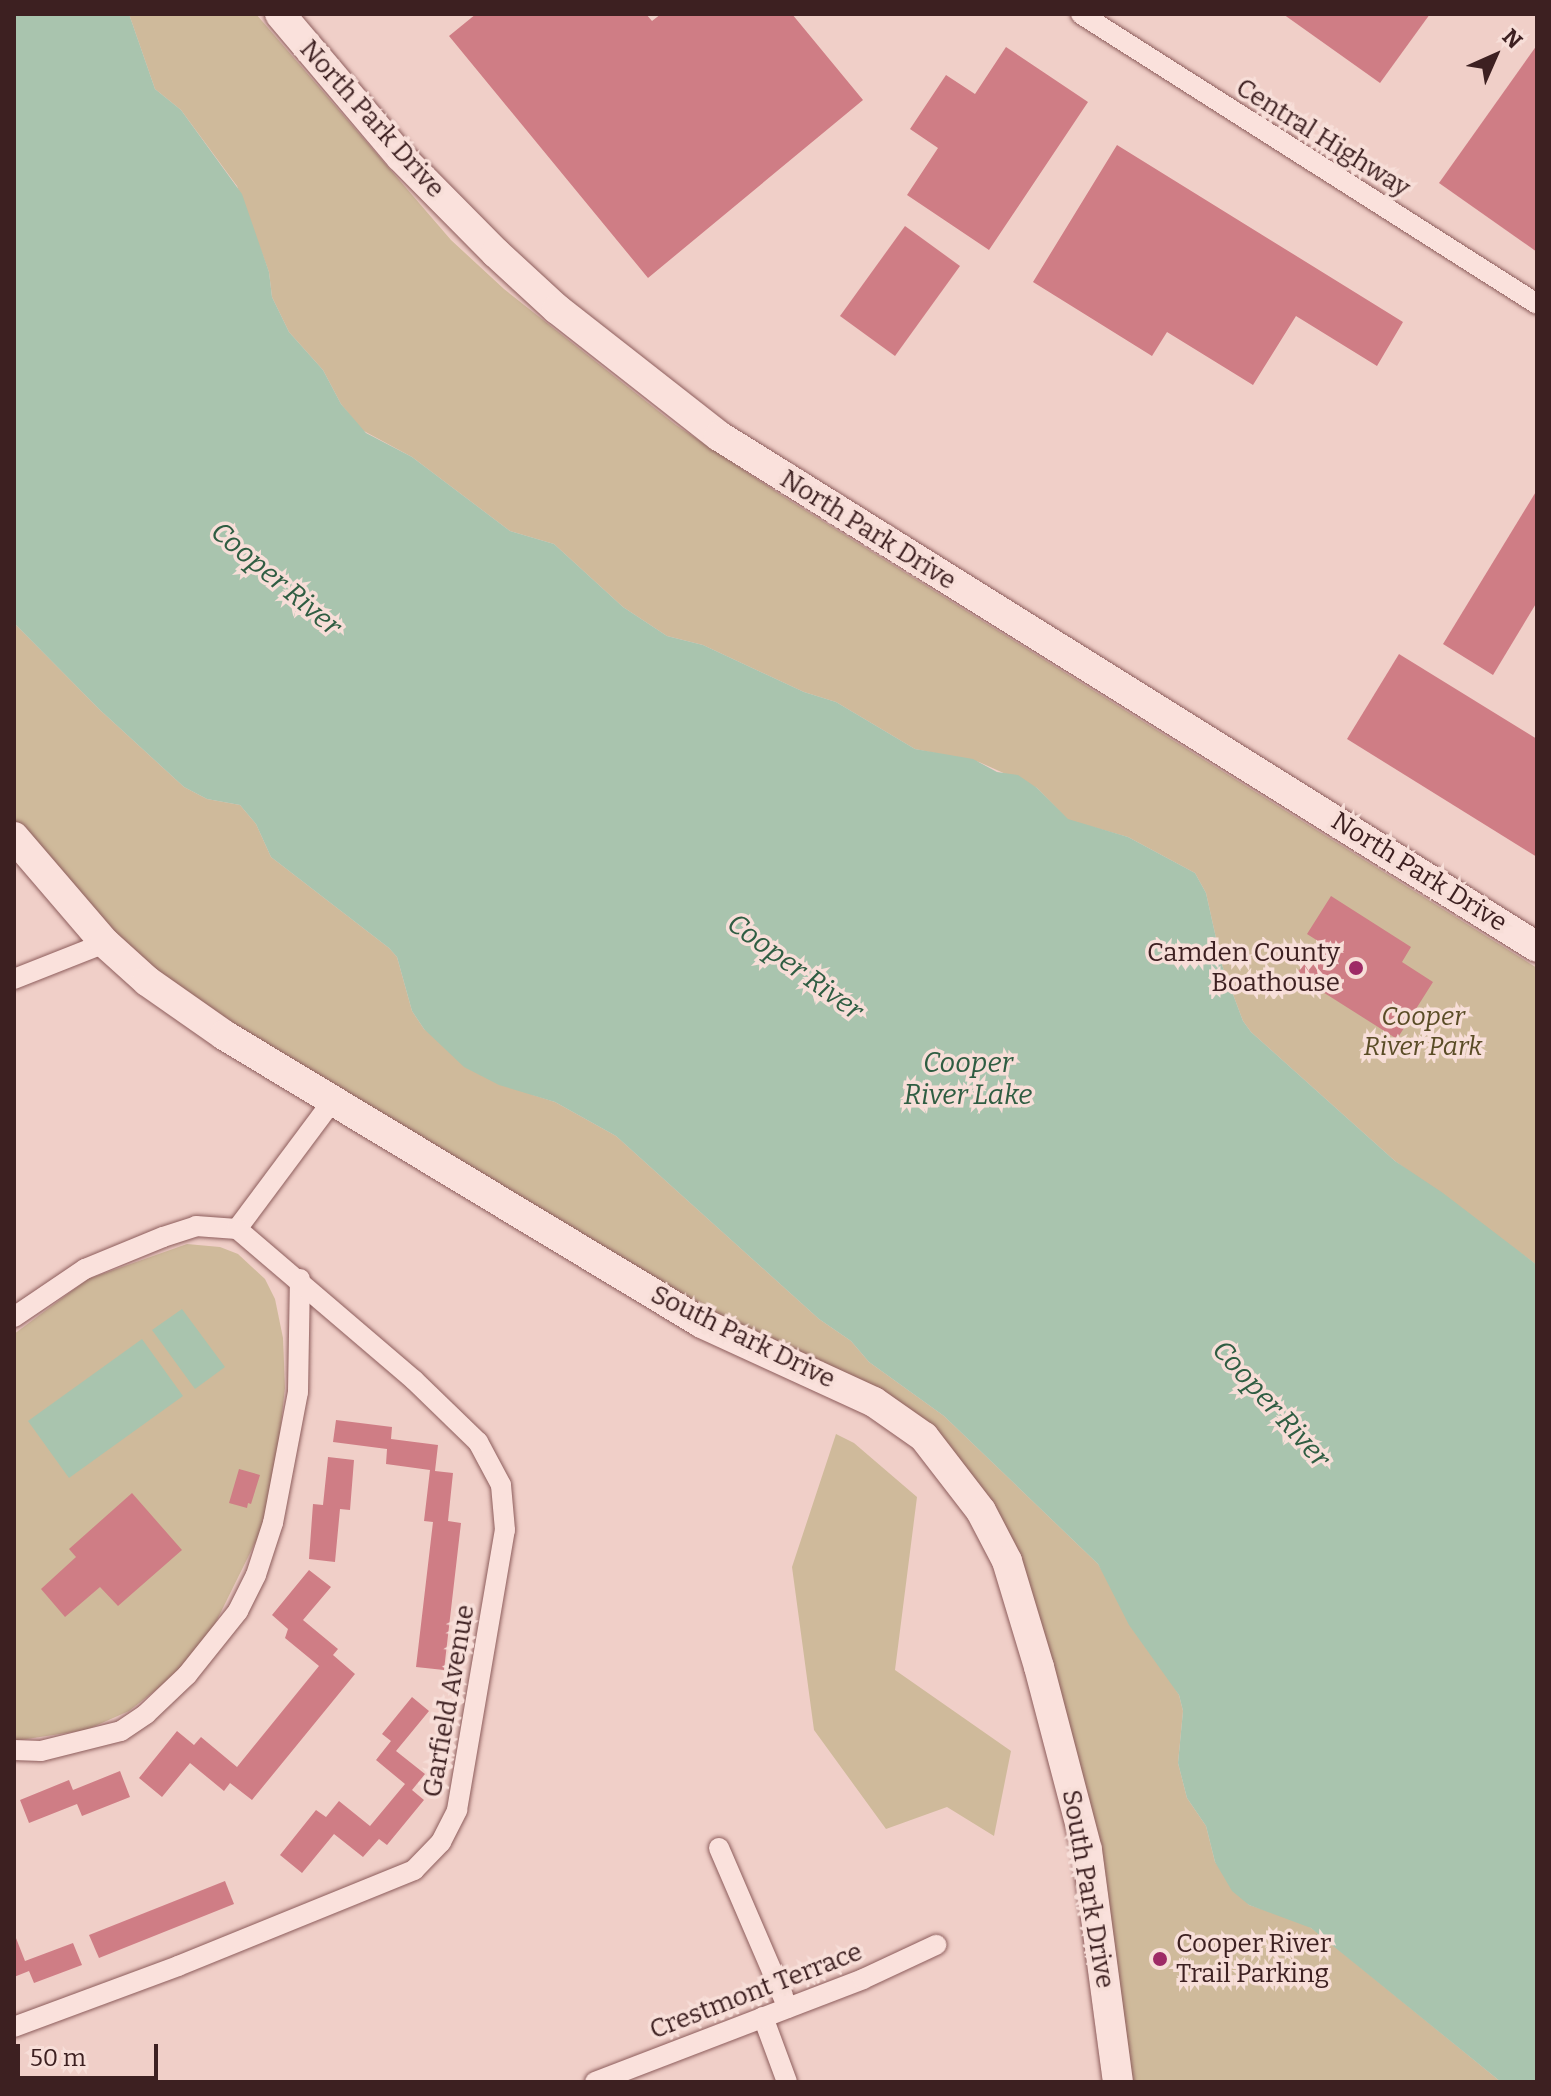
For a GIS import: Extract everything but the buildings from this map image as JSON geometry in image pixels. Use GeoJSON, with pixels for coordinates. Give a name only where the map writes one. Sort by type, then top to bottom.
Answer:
{"type":"FeatureCollection","features":[{"type":"Feature","properties":{"kind":"street","name":"North Park Drive"},"geometry":{"type":"LineString","coordinates":[[280,14],[401,157],[496,253],[557,309],[719,436],[1537,947]]}},
{"type":"Feature","properties":{"kind":"street","name":"Central Highway"},"geometry":{"type":"LineString","coordinates":[[1081,14],[1537,304]]}},
{"type":"Feature","properties":{"kind":"street","name":"South Park Drive"},"geometry":{"type":"LineString","coordinates":[[14,837],[105,943],[147,981],[224,1035],[702,1323],[874,1402],[924,1437],[981,1511],[1007,1561],[1043,1682],[1087,1850],[1118,2082]]}},
{"type":"Feature","properties":{"kind":"street"},"geometry":{"type":"LineString","coordinates":[[14,979],[105,943]]}},
{"type":"Feature","properties":{"kind":"street"},"geometry":{"type":"LineString","coordinates":[[14,1317],[85,1269],[163,1237],[196,1226],[237,1229],[333,1100]]}},
{"type":"Feature","properties":{"kind":"street","name":"Garfield Avenue"},"geometry":{"type":"LineString","coordinates":[[14,2027],[414,1870],[441,1842],[457,1810],[505,1530],[501,1485],[478,1442],[414,1380],[300,1279],[237,1229]]}},
{"type":"Feature","properties":{"kind":"street"},"geometry":{"type":"LineString","coordinates":[[14,1750],[41,1751],[121,1731],[146,1714],[187,1675],[238,1611],[256,1575],[273,1523],[298,1392],[300,1279]]}},
{"type":"Feature","properties":{"kind":"street"},"geometry":{"type":"LineString","coordinates":[[719,1848],[788,2008]]}},
{"type":"Feature","properties":{"kind":"street","name":"Crestmont Terrace"},"geometry":{"type":"LineString","coordinates":[[595,2082],[788,2008],[936,1945]]}},
{"type":"Feature","properties":{"kind":"street"},"geometry":{"type":"LineString","coordinates":[[763,2017],[787,2082]]}},
{"type":"Feature","properties":{"kind":"green space","name":"Cooper River Park"},"geometry":{"type":"Polygon","coordinates":[[[129,14],[256,14],[451,240],[504,289],[676,425],[784,497],[1537,968],[1537,1265],[1395,1161],[1251,1032],[1243,1021],[1222,965],[1206,893],[1195,873],[1128,837],[1068,820],[1037,788],[979,762],[915,749],[836,702],[804,692],[703,645],[667,636],[623,607],[554,544],[510,531],[412,457],[362,430],[341,404],[323,370],[289,332],[272,297],[269,272],[237,186],[181,110],[155,89],[129,14]]]}},
{"type":"Feature","properties":{"kind":"green space"},"geometry":{"type":"Polygon","coordinates":[[[14,623],[100,710],[184,787],[207,799],[240,805],[256,824],[271,857],[389,948],[397,957],[412,1011],[424,1029],[533,1095],[555,1102],[616,1136],[819,1319],[851,1341],[869,1362],[944,1416],[1098,1564],[1179,1695],[1183,1711],[1178,1763],[1187,1798],[1206,1826],[1215,1862],[1249,1905],[1302,1922],[1317,1932],[1501,2082],[1118,2082],[1039,1667],[951,1469],[796,1365],[224,1035],[14,837],[14,623]]]}},
{"type":"Feature","properties":{"kind":"green space"},"geometry":{"type":"Polygon","coordinates":[[[187,1244],[220,1247],[238,1254],[265,1279],[275,1299],[283,1338],[285,1388],[276,1468],[260,1533],[214,1626],[188,1660],[161,1686],[129,1711],[86,1730],[14,1741],[14,1334],[88,1279],[187,1244]]]}},
{"type":"Feature","properties":{"kind":"green space"},"geometry":{"type":"Polygon","coordinates":[[[836,1434],[854,1443],[917,1497],[895,1670],[1011,1751],[994,1836],[947,1807],[886,1829],[814,1730],[792,1567],[836,1434]]]}},
{"type":"Feature","properties":{"kind":"water","name":"Cooper River Lake"},"geometry":{"type":"Polygon","coordinates":[[[14,14],[129,14],[155,89],[181,110],[242,194],[269,272],[272,297],[289,332],[323,370],[341,404],[366,433],[412,457],[510,531],[554,544],[623,607],[667,636],[703,645],[804,692],[836,702],[915,749],[973,759],[997,772],[1018,775],[1037,788],[1068,819],[1128,837],[1195,873],[1206,893],[1222,965],[1243,1021],[1251,1032],[1395,1161],[1443,1193],[1537,1265],[1537,2082],[1501,2082],[1311,1928],[1249,1905],[1232,1891],[1215,1862],[1206,1826],[1187,1798],[1178,1763],[1183,1711],[1179,1695],[1129,1625],[1098,1564],[944,1416],[869,1362],[851,1341],[819,1319],[616,1136],[555,1102],[499,1085],[464,1067],[424,1029],[412,1011],[397,957],[389,948],[271,857],[256,824],[240,805],[207,799],[184,787],[100,710],[14,623],[14,14]]]}},
{"type":"Feature","properties":{"kind":"water"},"geometry":{"type":"Polygon","coordinates":[[[182,1309],[225,1367],[195,1389],[152,1330],[182,1309]]]}},
{"type":"Feature","properties":{"kind":"water"},"geometry":{"type":"Polygon","coordinates":[[[142,1339],[183,1396],[69,1478],[28,1421],[142,1339]]]}},
{"type":"Feature","properties":{"kind":"place","name":"Camden County Boathouse"},"geometry":{"type":"Point","coordinates":[1356,968]}},
{"type":"Feature","properties":{"kind":"place","name":"Cooper River Trail Parking"},"geometry":{"type":"Point","coordinates":[1160,1959]}},
{"type":"Feature","properties":{"kind":"water label","name":"Cooper River"},"geometry":{"type":"Point","coordinates":[276,579]}},
{"type":"Feature","properties":{"kind":"water label","name":"Cooper River"},"geometry":{"type":"Point","coordinates":[795,967]}},
{"type":"Feature","properties":{"kind":"water label","name":"Cooper River"},"geometry":{"type":"Point","coordinates":[1271,1404]}}]}
